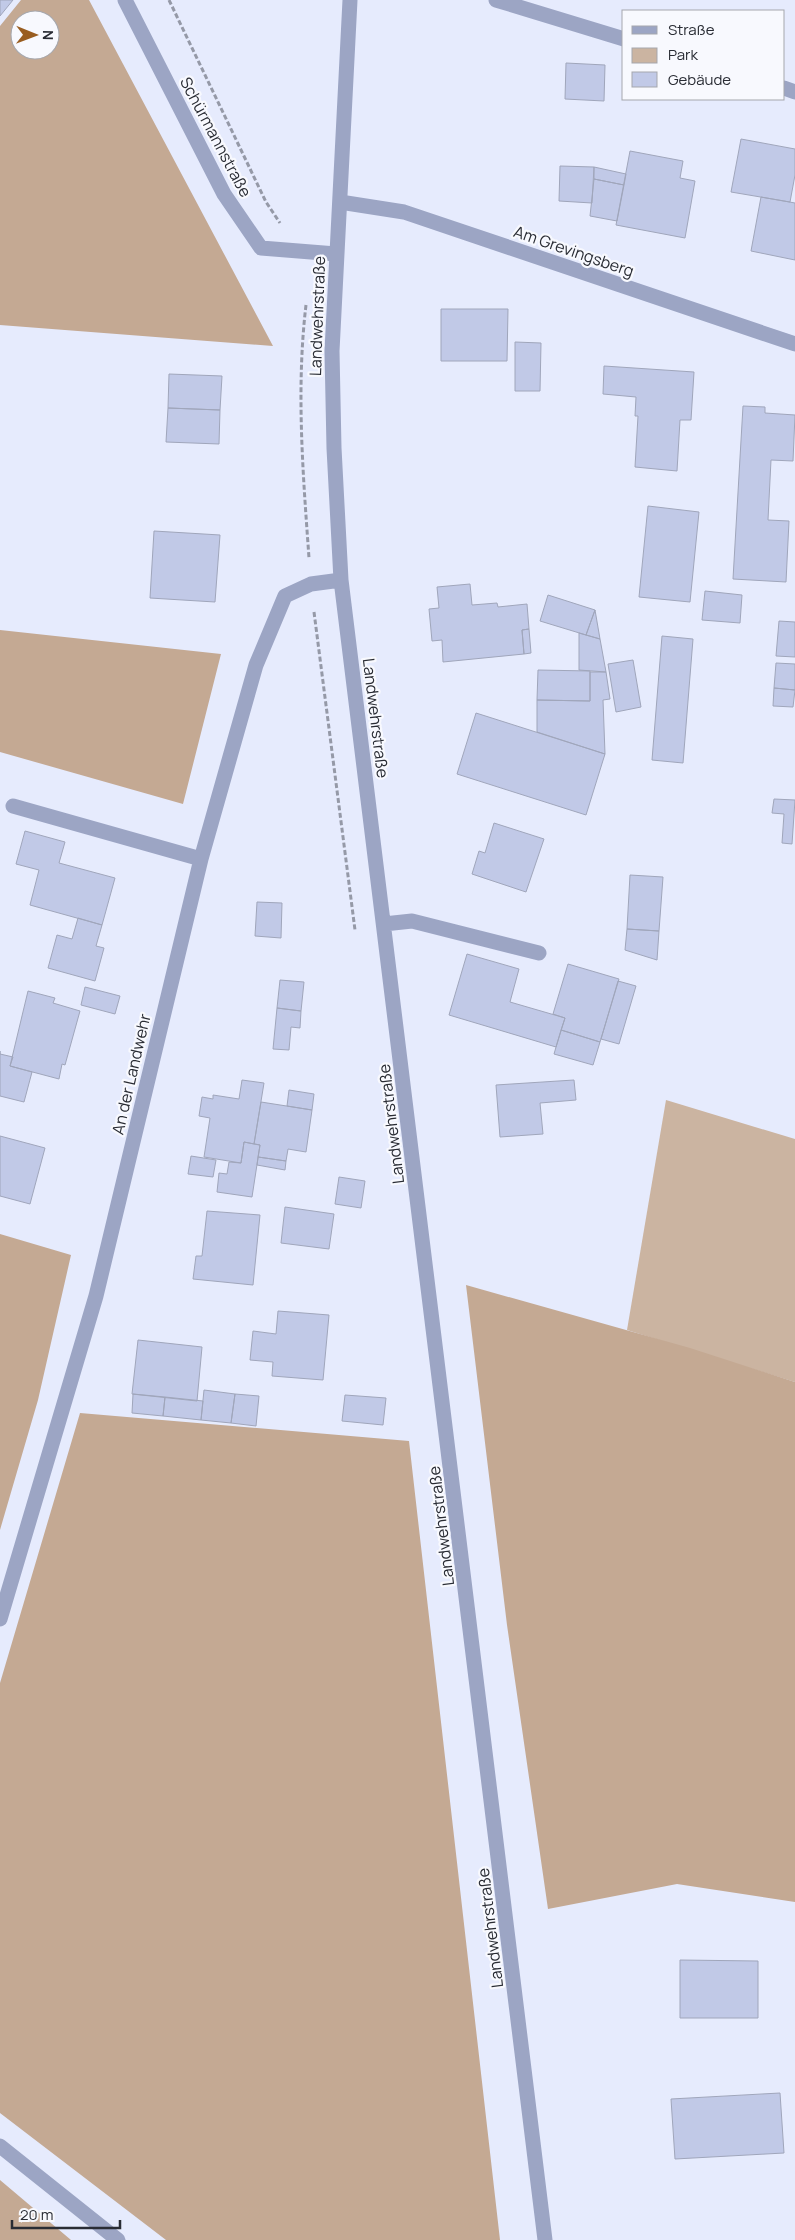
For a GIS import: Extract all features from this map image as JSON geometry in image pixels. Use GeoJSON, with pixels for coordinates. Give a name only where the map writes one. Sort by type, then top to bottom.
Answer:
{"type":"FeatureCollection","features":[{"type":"Feature","properties":{"kind":"street","name":"Schürmannstraße"},"geometry":{"type":"LineString","coordinates":[[125,0],[224,194],[261,248],[336,254]]}},
{"type":"Feature","properties":{"kind":"street","name":"Landwehrstraße"},"geometry":{"type":"LineString","coordinates":[[350,0],[332,351],[334,448],[342,580],[545,2240]]}},
{"type":"Feature","properties":{"kind":"street"},"geometry":{"type":"LineString","coordinates":[[496,0],[622,38]]}},
{"type":"Feature","properties":{"kind":"street","name":"Am Grevingsberg"},"geometry":{"type":"LineString","coordinates":[[340,202],[404,212],[795,344]]}},
{"type":"Feature","properties":{"kind":"street","name":"An der Landwehr"},"geometry":{"type":"LineString","coordinates":[[0,1619],[96,1296],[201,859],[256,665],[285,596],[311,584],[342,580]]}},
{"type":"Feature","properties":{"kind":"street"},"geometry":{"type":"LineString","coordinates":[[13,806],[201,859]]}},
{"type":"Feature","properties":{"kind":"street"},"geometry":{"type":"LineString","coordinates":[[384,924],[412,920],[539,953]]}},
{"type":"Feature","properties":{"kind":"street"},"geometry":{"type":"LineString","coordinates":[[0,2146],[118,2240]]}},
{"type":"Feature","properties":{"kind":"path"},"geometry":{"type":"LineString","coordinates":[[169,0],[266,202],[281,225]]}},
{"type":"Feature","properties":{"kind":"green space"},"geometry":{"type":"Polygon","coordinates":[[[666,1100],[795,1139],[795,1382],[627,1330],[666,1100]]]}},
{"type":"Feature","properties":{"kind":"shaded area"},"geometry":{"type":"Polygon","coordinates":[[[21,0],[89,0],[273,346],[0,325],[0,26],[10,14],[10,60],[60,60],[60,10],[13,10],[21,0]]]}},
{"type":"Feature","properties":{"kind":"shaded area"},"geometry":{"type":"Polygon","coordinates":[[[0,630],[221,654],[183,804],[0,752],[0,630]]]}},
{"type":"Feature","properties":{"kind":"shaded area"},"geometry":{"type":"Polygon","coordinates":[[[0,1234],[71,1255],[38,1400],[0,1530],[0,1234]]]}},
{"type":"Feature","properties":{"kind":"shaded area"},"geometry":{"type":"Polygon","coordinates":[[[466,1285],[690,1348],[795,1382],[795,1902],[677,1884],[548,1909],[507,1625],[466,1285]]]}},
{"type":"Feature","properties":{"kind":"shaded area"},"geometry":{"type":"Polygon","coordinates":[[[80,1413],[409,1441],[500,2240],[166,2240],[0,2113],[0,1683],[80,1413]]]}},
{"type":"Feature","properties":{"kind":"shaded area"},"geometry":{"type":"Polygon","coordinates":[[[0,2180],[71,2240],[0,2240],[0,2180]]]}},
{"type":"Feature","properties":{"kind":"building"},"geometry":{"type":"Polygon","coordinates":[[[0,0],[13,0],[0,16],[0,0]]]}},
{"type":"Feature","properties":{"kind":"building"},"geometry":{"type":"Polygon","coordinates":[[[566,63],[605,65],[604,101],[565,99],[566,63]]]}},
{"type":"Feature","properties":{"kind":"building"},"geometry":{"type":"Polygon","coordinates":[[[741,139],[795,149],[795,175],[790,202],[731,192],[741,139]]]}},
{"type":"Feature","properties":{"kind":"building"},"geometry":{"type":"Polygon","coordinates":[[[630,151],[683,161],[680,178],[695,181],[685,238],[616,225],[630,151]]]}},
{"type":"Feature","properties":{"kind":"building"},"geometry":{"type":"Polygon","coordinates":[[[560,166],[594,167],[592,203],[559,201],[560,166]]]}},
{"type":"Feature","properties":{"kind":"building"},"geometry":{"type":"Polygon","coordinates":[[[594,167],[626,174],[624,185],[594,179],[594,167]]]}},
{"type":"Feature","properties":{"kind":"building"},"geometry":{"type":"Polygon","coordinates":[[[594,179],[624,185],[617,221],[590,216],[594,179]]]}},
{"type":"Feature","properties":{"kind":"building"},"geometry":{"type":"Polygon","coordinates":[[[761,197],[795,203],[795,260],[751,251],[761,197]]]}},
{"type":"Feature","properties":{"kind":"building"},"geometry":{"type":"Polygon","coordinates":[[[441,309],[508,309],[507,361],[441,361],[441,309]]]}},
{"type":"Feature","properties":{"kind":"building"},"geometry":{"type":"Polygon","coordinates":[[[515,342],[541,343],[540,391],[515,391],[515,342]]]}},
{"type":"Feature","properties":{"kind":"building"},"geometry":{"type":"Polygon","coordinates":[[[604,366],[694,372],[691,420],[680,420],[677,471],[635,467],[638,416],[635,416],[636,397],[603,394],[604,366]]]}},
{"type":"Feature","properties":{"kind":"building"},"geometry":{"type":"Polygon","coordinates":[[[169,374],[222,376],[220,410],[168,408],[169,374]]]}},
{"type":"Feature","properties":{"kind":"building"},"geometry":{"type":"Polygon","coordinates":[[[743,406],[765,407],[765,413],[795,415],[793,461],[771,460],[768,520],[789,521],[786,582],[733,579],[743,406]]]}},
{"type":"Feature","properties":{"kind":"building"},"geometry":{"type":"Polygon","coordinates":[[[168,408],[220,410],[219,444],[166,442],[168,408]]]}},
{"type":"Feature","properties":{"kind":"building"},"geometry":{"type":"Polygon","coordinates":[[[648,506],[699,512],[690,602],[639,597],[648,506]]]}},
{"type":"Feature","properties":{"kind":"building"},"geometry":{"type":"Polygon","coordinates":[[[154,531],[220,535],[215,602],[150,598],[154,531]]]}},
{"type":"Feature","properties":{"kind":"building"},"geometry":{"type":"Polygon","coordinates":[[[470,584],[472,605],[497,603],[498,607],[527,604],[529,629],[522,630],[524,654],[443,662],[442,640],[432,641],[429,609],[439,608],[437,587],[470,584]]]}},
{"type":"Feature","properties":{"kind":"building"},"geometry":{"type":"Polygon","coordinates":[[[705,591],[742,595],[740,623],[702,620],[705,591]]]}},
{"type":"Feature","properties":{"kind":"building"},"geometry":{"type":"Polygon","coordinates":[[[548,595],[595,610],[586,635],[540,621],[548,595]]]}},
{"type":"Feature","properties":{"kind":"building"},"geometry":{"type":"Polygon","coordinates":[[[595,610],[600,639],[586,635],[595,610]]]}},
{"type":"Feature","properties":{"kind":"building"},"geometry":{"type":"Polygon","coordinates":[[[779,621],[795,622],[795,657],[776,656],[779,621]]]}},
{"type":"Feature","properties":{"kind":"building"},"geometry":{"type":"Polygon","coordinates":[[[529,629],[531,653],[524,654],[522,630],[529,629]]]}},
{"type":"Feature","properties":{"kind":"building"},"geometry":{"type":"Polygon","coordinates":[[[579,633],[600,639],[606,672],[579,670],[579,633]]]}},
{"type":"Feature","properties":{"kind":"building"},"geometry":{"type":"Polygon","coordinates":[[[662,636],[693,639],[683,763],[652,760],[662,636]]]}},
{"type":"Feature","properties":{"kind":"building"},"geometry":{"type":"Polygon","coordinates":[[[633,660],[641,707],[616,712],[608,664],[633,660]]]}},
{"type":"Feature","properties":{"kind":"building"},"geometry":{"type":"Polygon","coordinates":[[[776,663],[795,664],[795,690],[774,688],[776,663]]]}},
{"type":"Feature","properties":{"kind":"building"},"geometry":{"type":"Polygon","coordinates":[[[538,670],[590,671],[590,701],[537,700],[538,670]]]}},
{"type":"Feature","properties":{"kind":"building"},"geometry":{"type":"Polygon","coordinates":[[[590,672],[606,672],[610,699],[603,700],[605,754],[537,732],[537,700],[590,701],[590,672]]]}},
{"type":"Feature","properties":{"kind":"building"},"geometry":{"type":"Polygon","coordinates":[[[774,688],[795,690],[793,707],[773,706],[774,688]]]}},
{"type":"Feature","properties":{"kind":"building"},"geometry":{"type":"Polygon","coordinates":[[[476,713],[605,754],[586,815],[457,774],[476,713]]]}},
{"type":"Feature","properties":{"kind":"building"},"geometry":{"type":"Polygon","coordinates":[[[774,799],[795,800],[792,844],[782,843],[784,814],[772,813],[774,799]]]}},
{"type":"Feature","properties":{"kind":"building"},"geometry":{"type":"Polygon","coordinates":[[[494,823],[544,839],[526,892],[472,874],[479,851],[485,853],[494,823]]]}},
{"type":"Feature","properties":{"kind":"building"},"geometry":{"type":"Polygon","coordinates":[[[25,831],[65,842],[59,863],[115,878],[102,925],[30,905],[39,870],[16,864],[25,831]]]}},
{"type":"Feature","properties":{"kind":"building"},"geometry":{"type":"Polygon","coordinates":[[[630,875],[663,877],[659,931],[627,929],[630,875]]]}},
{"type":"Feature","properties":{"kind":"building"},"geometry":{"type":"Polygon","coordinates":[[[257,902],[282,903],[281,938],[255,936],[257,902]]]}},
{"type":"Feature","properties":{"kind":"building"},"geometry":{"type":"Polygon","coordinates":[[[78,918],[102,925],[96,946],[104,948],[95,981],[48,968],[57,935],[72,939],[78,918]]]}},
{"type":"Feature","properties":{"kind":"building"},"geometry":{"type":"Polygon","coordinates":[[[627,929],[659,931],[657,960],[625,950],[627,929]]]}},
{"type":"Feature","properties":{"kind":"building"},"geometry":{"type":"Polygon","coordinates":[[[467,954],[519,969],[510,1002],[565,1018],[556,1047],[449,1015],[467,954]]]}},
{"type":"Feature","properties":{"kind":"building"},"geometry":{"type":"Polygon","coordinates":[[[568,964],[619,979],[600,1042],[561,1030],[565,1018],[553,1014],[568,964]]]}},
{"type":"Feature","properties":{"kind":"building"},"geometry":{"type":"Polygon","coordinates":[[[280,980],[304,982],[301,1011],[277,1008],[280,980]]]}},
{"type":"Feature","properties":{"kind":"building"},"geometry":{"type":"Polygon","coordinates":[[[618,981],[636,986],[619,1044],[601,1039],[618,981]]]}},
{"type":"Feature","properties":{"kind":"building"},"geometry":{"type":"Polygon","coordinates":[[[85,987],[120,996],[115,1014],[81,1005],[85,987]]]}},
{"type":"Feature","properties":{"kind":"building"},"geometry":{"type":"Polygon","coordinates":[[[28,991],[55,998],[53,1003],[80,1011],[65,1065],[62,1064],[59,1079],[10,1066],[28,991]]]}},
{"type":"Feature","properties":{"kind":"building"},"geometry":{"type":"Polygon","coordinates":[[[277,1008],[301,1011],[300,1028],[291,1027],[289,1050],[273,1049],[277,1008]]]}},
{"type":"Feature","properties":{"kind":"building"},"geometry":{"type":"Polygon","coordinates":[[[561,1030],[600,1042],[593,1065],[554,1054],[561,1030]]]}},
{"type":"Feature","properties":{"kind":"building"},"geometry":{"type":"Polygon","coordinates":[[[0,1054],[13,1057],[10,1066],[32,1072],[24,1102],[0,1096],[0,1054]]]}},
{"type":"Feature","properties":{"kind":"building"},"geometry":{"type":"Polygon","coordinates":[[[242,1080],[264,1083],[254,1144],[244,1142],[241,1163],[204,1157],[210,1118],[199,1116],[202,1097],[213,1099],[213,1095],[239,1099],[242,1080]]]}},
{"type":"Feature","properties":{"kind":"building"},"geometry":{"type":"Polygon","coordinates":[[[574,1080],[576,1100],[540,1103],[543,1134],[500,1137],[496,1085],[574,1080]]]}},
{"type":"Feature","properties":{"kind":"building"},"geometry":{"type":"Polygon","coordinates":[[[289,1090],[314,1094],[312,1110],[287,1106],[289,1090]]]}},
{"type":"Feature","properties":{"kind":"building"},"geometry":{"type":"Polygon","coordinates":[[[261,1102],[312,1110],[306,1152],[288,1149],[286,1161],[258,1157],[260,1145],[254,1144],[261,1102]]]}},
{"type":"Feature","properties":{"kind":"building"},"geometry":{"type":"Polygon","coordinates":[[[0,1136],[45,1148],[30,1204],[0,1196],[0,1136]]]}},
{"type":"Feature","properties":{"kind":"building"},"geometry":{"type":"Polygon","coordinates":[[[244,1142],[260,1145],[252,1197],[217,1192],[219,1173],[227,1174],[229,1162],[241,1163],[244,1142]]]}},
{"type":"Feature","properties":{"kind":"building"},"geometry":{"type":"Polygon","coordinates":[[[191,1156],[216,1160],[213,1177],[188,1174],[191,1156]]]}},
{"type":"Feature","properties":{"kind":"building"},"geometry":{"type":"Polygon","coordinates":[[[258,1157],[286,1161],[285,1170],[257,1165],[258,1157]]]}},
{"type":"Feature","properties":{"kind":"building"},"geometry":{"type":"Polygon","coordinates":[[[339,1177],[365,1181],[361,1208],[335,1204],[339,1177]]]}},
{"type":"Feature","properties":{"kind":"building"},"geometry":{"type":"Polygon","coordinates":[[[285,1207],[334,1214],[329,1249],[281,1243],[285,1207]]]}},
{"type":"Feature","properties":{"kind":"building"},"geometry":{"type":"Polygon","coordinates":[[[207,1211],[260,1215],[253,1285],[193,1279],[196,1256],[202,1256],[207,1211]]]}},
{"type":"Feature","properties":{"kind":"building"},"geometry":{"type":"Polygon","coordinates":[[[278,1311],[329,1315],[323,1380],[272,1376],[273,1362],[250,1360],[253,1331],[276,1334],[278,1311]]]}},
{"type":"Feature","properties":{"kind":"building"},"geometry":{"type":"Polygon","coordinates":[[[138,1340],[202,1347],[197,1401],[132,1394],[138,1340]]]}},
{"type":"Feature","properties":{"kind":"building"},"geometry":{"type":"Polygon","coordinates":[[[204,1390],[235,1394],[231,1423],[201,1420],[204,1390]]]}},
{"type":"Feature","properties":{"kind":"building"},"geometry":{"type":"Polygon","coordinates":[[[133,1394],[165,1397],[163,1416],[132,1413],[133,1394]]]}},
{"type":"Feature","properties":{"kind":"building"},"geometry":{"type":"Polygon","coordinates":[[[235,1394],[259,1396],[256,1426],[231,1423],[235,1394]]]}},
{"type":"Feature","properties":{"kind":"building"},"geometry":{"type":"Polygon","coordinates":[[[345,1395],[386,1398],[383,1425],[342,1421],[345,1395]]]}},
{"type":"Feature","properties":{"kind":"building"},"geometry":{"type":"Polygon","coordinates":[[[165,1397],[203,1401],[201,1420],[163,1416],[165,1397]]]}},
{"type":"Feature","properties":{"kind":"building"},"geometry":{"type":"Polygon","coordinates":[[[680,1960],[758,1961],[758,2018],[680,2018],[680,1960]]]}},
{"type":"Feature","properties":{"kind":"building"},"geometry":{"type":"Polygon","coordinates":[[[780,2093],[784,2153],[675,2159],[671,2099],[780,2093]]]}}]}
